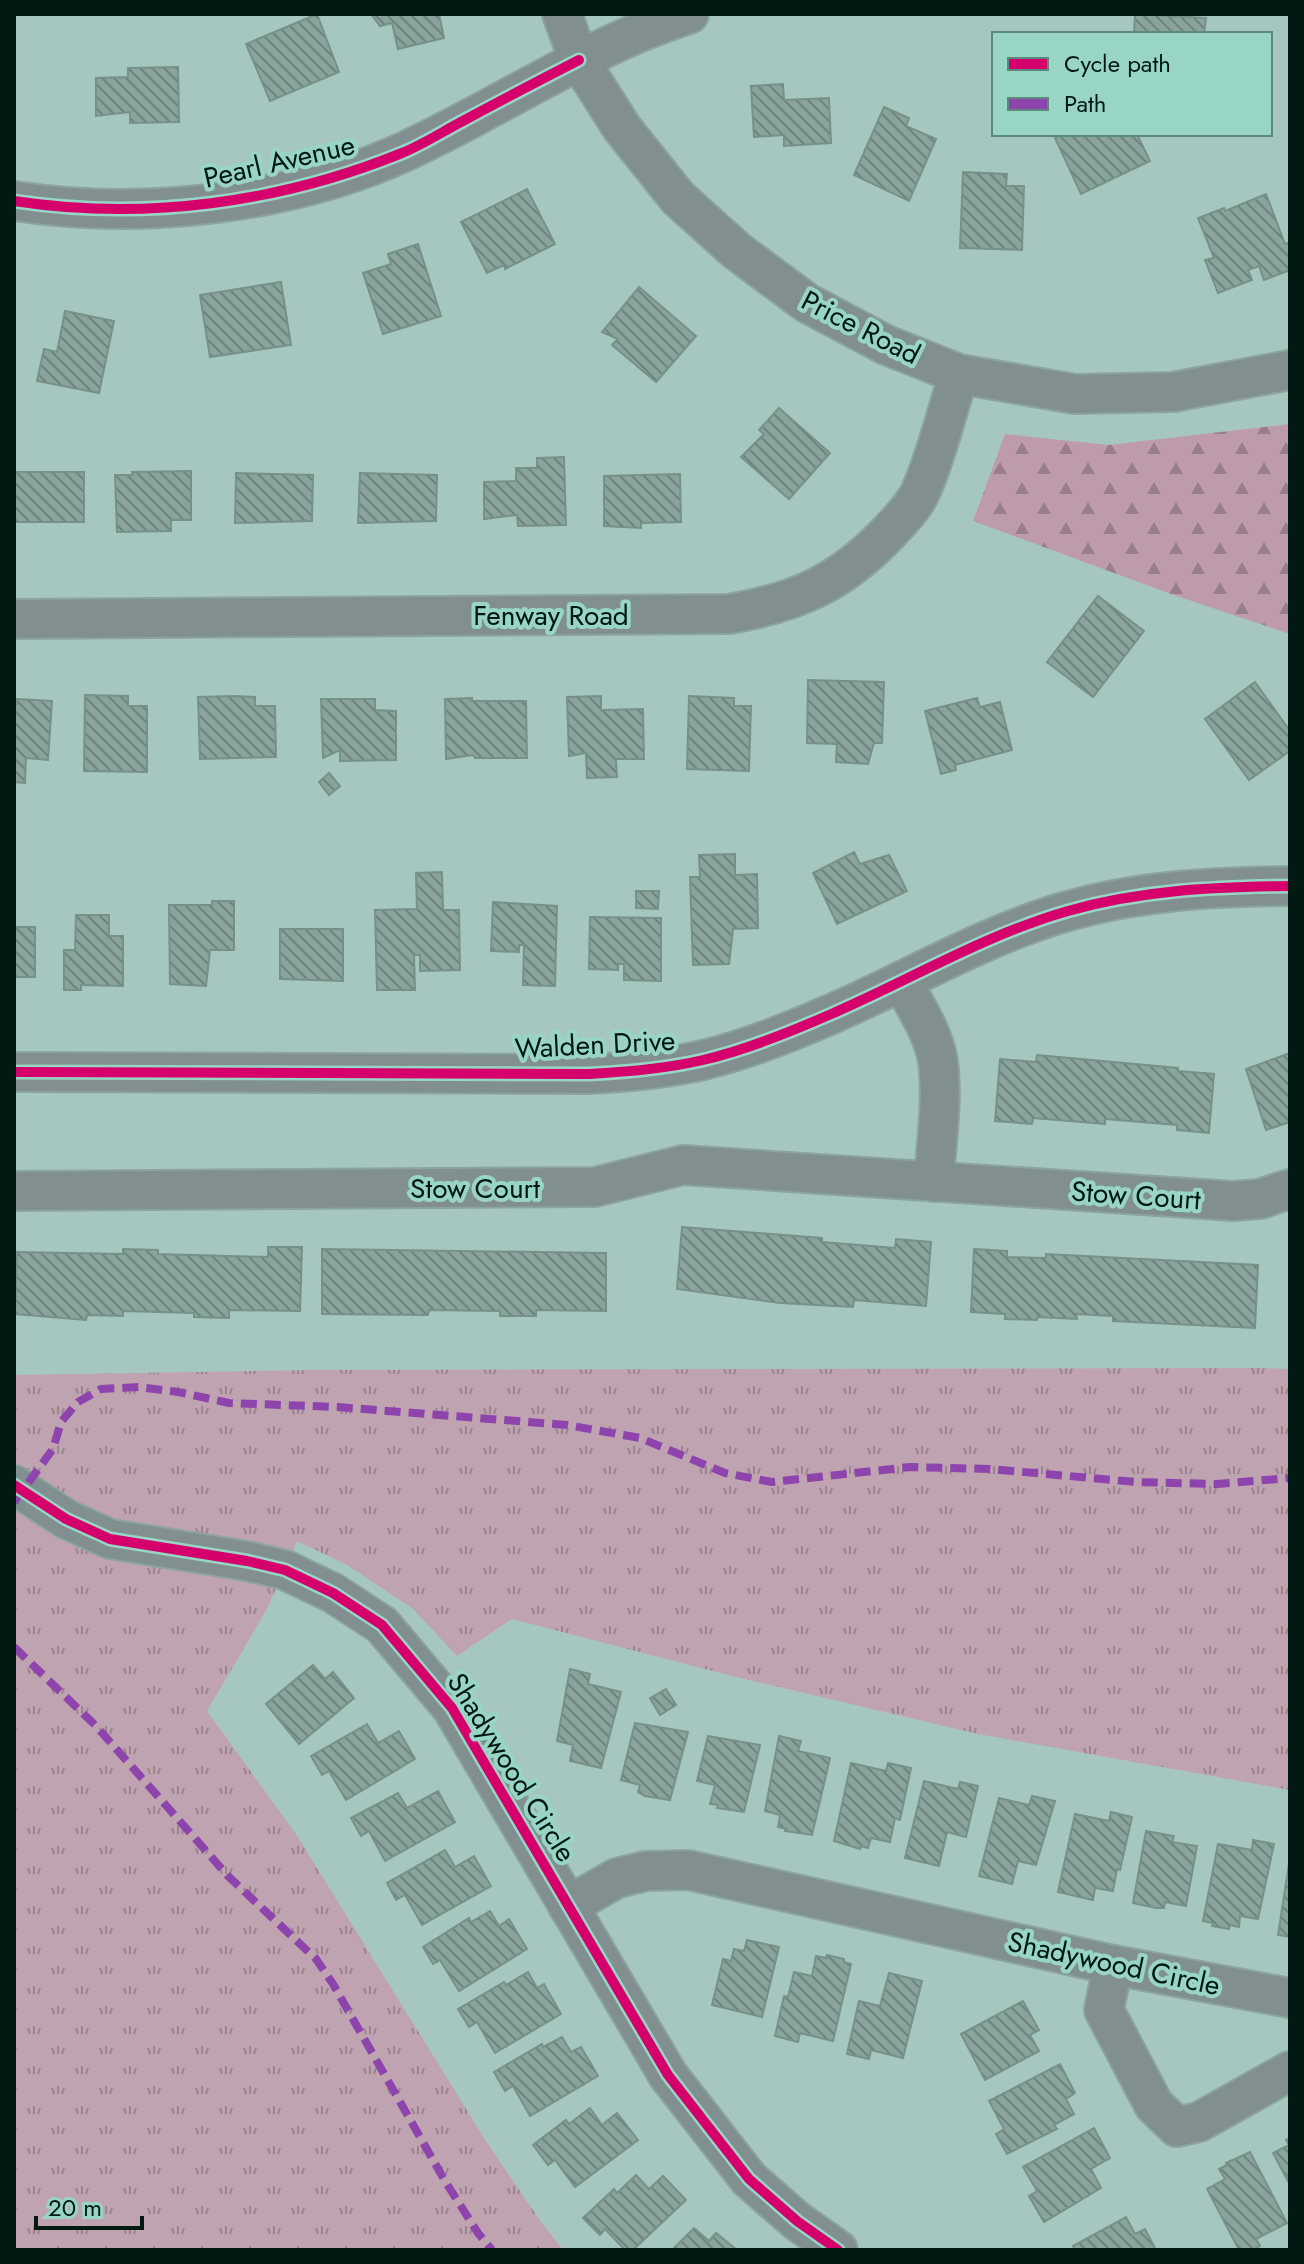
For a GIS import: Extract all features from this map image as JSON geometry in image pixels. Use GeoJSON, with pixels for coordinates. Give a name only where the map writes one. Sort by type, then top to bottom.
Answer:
{"type":"FeatureCollection","features":[{"type":"Feature","properties":{"kind":"street","name":"Price Road"},"geometry":{"type":"LineString","coordinates":[[562,14],[579,60],[622,128],[678,198],[737,251],[807,303],[886,345],[959,374],[1075,394],[1173,392],[1290,370]]}},
{"type":"Feature","properties":{"kind":"street","name":"Pearl Avenue"},"geometry":{"type":"LineString","coordinates":[[14,201],[62,209],[144,210],[238,200],[334,178],[405,152],[579,60],[689,14]]}},
{"type":"Feature","properties":{"kind":"street","name":"Fenway Road"},"geometry":{"type":"LineString","coordinates":[[14,619],[729,614],[775,606],[840,576],[874,549],[902,518],[922,489],[959,374]]}},
{"type":"Feature","properties":{"kind":"street","name":"Walden Drive"},"geometry":{"type":"LineString","coordinates":[[14,1072],[589,1074],[644,1070],[704,1060],[766,1041],[829,1016],[1007,933],[1066,912],[1184,889],[1290,886]]}},
{"type":"Feature","properties":{"kind":"street"},"geometry":{"type":"LineString","coordinates":[[902,981],[929,1034],[937,1059],[939,1083],[934,1182]]}},
{"type":"Feature","properties":{"kind":"street","name":"Stow Court"},"geometry":{"type":"LineString","coordinates":[[14,1191],[595,1187],[683,1165],[1233,1201],[1260,1199],[1290,1189]]}},
{"type":"Feature","properties":{"kind":"street","name":"Shadywood Circle"},"geometry":{"type":"LineString","coordinates":[[14,1485],[66,1519],[110,1539],[285,1570],[333,1593],[382,1625],[452,1708],[668,2075],[749,2179],[797,2221],[838,2250]]}},
{"type":"Feature","properties":{"kind":"street","name":"Shadywood Circle"},"geometry":{"type":"LineString","coordinates":[[568,1906],[617,1878],[646,1871],[688,1870],[1113,1965],[1290,1998]]}},
{"type":"Feature","properties":{"kind":"street"},"geometry":{"type":"LineString","coordinates":[[1113,1965],[1104,2010],[1154,2105],[1177,2127],[1199,2122],[1290,2071]]}},
{"type":"Feature","properties":{"kind":"green space"},"geometry":{"type":"Polygon","coordinates":[[[1290,424],[1290,634],[973,521],[1005,434],[1109,445],[1290,424]]]}},
{"type":"Feature","properties":{"kind":"green space"},"geometry":{"type":"Polygon","coordinates":[[[1290,1369],[1290,1790],[978,1734],[728,1675],[512,1619],[457,1656],[413,1609],[347,1565],[297,1541],[267,1609],[207,1711],[296,1834],[486,2141],[563,2250],[14,2250],[14,1375],[316,1370],[1290,1369]]]}},
{"type":"Feature","properties":{"kind":"building"},"geometry":{"type":"Polygon","coordinates":[[[317,14],[339,72],[270,101],[246,44],[317,14]]]}},
{"type":"Feature","properties":{"kind":"building"},"geometry":{"type":"Polygon","coordinates":[[[371,14],[439,14],[444,38],[398,49],[392,23],[380,26],[371,14]]]}},
{"type":"Feature","properties":{"kind":"building"},"geometry":{"type":"Polygon","coordinates":[[[1135,14],[1206,18],[1204,32],[1134,32],[1135,14]]]}},
{"type":"Feature","properties":{"kind":"building"},"geometry":{"type":"Polygon","coordinates":[[[178,67],[179,122],[130,123],[130,112],[96,116],[96,78],[128,77],[128,68],[178,67]]]}},
{"type":"Feature","properties":{"kind":"building"},"geometry":{"type":"Polygon","coordinates":[[[783,84],[784,100],[829,98],[831,143],[784,146],[784,135],[754,137],[751,86],[783,84]]]}},
{"type":"Feature","properties":{"kind":"building"},"geometry":{"type":"Polygon","coordinates":[[[884,107],[909,118],[906,126],[936,139],[909,201],[854,175],[884,107]]]}},
{"type":"Feature","properties":{"kind":"building"},"geometry":{"type":"Polygon","coordinates":[[[1138,136],[1150,161],[1081,194],[1055,138],[1138,136]]]}},
{"type":"Feature","properties":{"kind":"building"},"geometry":{"type":"Polygon","coordinates":[[[963,172],[1007,174],[1006,186],[1024,186],[1022,250],[960,248],[963,172]]]}},
{"type":"Feature","properties":{"kind":"building"},"geometry":{"type":"Polygon","coordinates":[[[527,189],[555,244],[505,269],[504,265],[487,273],[461,222],[527,189]]]}},
{"type":"Feature","properties":{"kind":"building"},"geometry":{"type":"Polygon","coordinates":[[[1266,194],[1285,244],[1290,242],[1290,270],[1264,280],[1259,266],[1248,270],[1252,280],[1218,293],[1205,260],[1214,258],[1198,218],[1266,194]]]}},
{"type":"Feature","properties":{"kind":"building"},"geometry":{"type":"Polygon","coordinates":[[[418,244],[441,316],[383,334],[363,273],[391,264],[388,254],[418,244]]]}},
{"type":"Feature","properties":{"kind":"building"},"geometry":{"type":"Polygon","coordinates":[[[281,282],[291,345],[210,357],[200,295],[281,282]]]}},
{"type":"Feature","properties":{"kind":"building"},"geometry":{"type":"Polygon","coordinates":[[[639,287],[696,336],[656,382],[612,345],[618,339],[602,332],[639,287]]]}},
{"type":"Feature","properties":{"kind":"building"},"geometry":{"type":"Polygon","coordinates":[[[65,311],[114,321],[99,393],[37,381],[44,349],[57,352],[65,311]]]}},
{"type":"Feature","properties":{"kind":"building"},"geometry":{"type":"Polygon","coordinates":[[[779,408],[830,453],[789,499],[741,457],[764,434],[759,430],[779,408]]]}},
{"type":"Feature","properties":{"kind":"building"},"geometry":{"type":"Polygon","coordinates":[[[564,457],[566,525],[518,526],[517,515],[484,519],[484,482],[516,481],[516,468],[537,468],[537,458],[564,457]]]}},
{"type":"Feature","properties":{"kind":"building"},"geometry":{"type":"Polygon","coordinates":[[[191,471],[191,520],[171,520],[171,531],[117,532],[115,475],[191,471]]]}},
{"type":"Feature","properties":{"kind":"building"},"geometry":{"type":"Polygon","coordinates":[[[14,472],[84,472],[84,522],[14,522],[14,472]]]}},
{"type":"Feature","properties":{"kind":"building"},"geometry":{"type":"Polygon","coordinates":[[[236,473],[313,475],[312,521],[235,523],[236,473]]]}},
{"type":"Feature","properties":{"kind":"building"},"geometry":{"type":"Polygon","coordinates":[[[360,473],[437,475],[436,521],[358,523],[360,473]]]}},
{"type":"Feature","properties":{"kind":"building"},"geometry":{"type":"Polygon","coordinates":[[[680,474],[681,522],[641,523],[641,528],[604,526],[604,476],[680,474]]]}},
{"type":"Feature","properties":{"kind":"building"},"geometry":{"type":"Polygon","coordinates":[[[1098,596],[1144,631],[1093,697],[1047,662],[1098,596]]]}},
{"type":"Feature","properties":{"kind":"building"},"geometry":{"type":"Polygon","coordinates":[[[808,680],[884,682],[882,743],[874,743],[868,764],[836,762],[837,744],[807,743],[808,680]]]}},
{"type":"Feature","properties":{"kind":"building"},"geometry":{"type":"Polygon","coordinates":[[[1255,682],[1290,731],[1290,751],[1249,780],[1205,719],[1255,682]]]}},
{"type":"Feature","properties":{"kind":"building"},"geometry":{"type":"Polygon","coordinates":[[[85,695],[128,696],[128,706],[147,706],[147,772],[84,771],[85,695]]]}},
{"type":"Feature","properties":{"kind":"building"},"geometry":{"type":"Polygon","coordinates":[[[601,696],[601,710],[643,709],[644,759],[616,759],[617,777],[587,778],[586,753],[569,756],[567,697],[601,696]]]}},
{"type":"Feature","properties":{"kind":"building"},"geometry":{"type":"Polygon","coordinates":[[[689,696],[734,698],[734,706],[751,706],[749,771],[687,769],[689,696]]]}},
{"type":"Feature","properties":{"kind":"building"},"geometry":{"type":"Polygon","coordinates":[[[198,697],[255,697],[255,706],[275,706],[276,757],[200,759],[198,697]]]}},
{"type":"Feature","properties":{"kind":"building"},"geometry":{"type":"Polygon","coordinates":[[[472,698],[472,701],[526,701],[527,758],[475,758],[473,755],[446,759],[445,699],[472,698]]]}},
{"type":"Feature","properties":{"kind":"building"},"geometry":{"type":"Polygon","coordinates":[[[977,698],[980,707],[1000,702],[1012,750],[955,765],[956,770],[941,774],[925,711],[977,698]]]}},
{"type":"Feature","properties":{"kind":"building"},"geometry":{"type":"Polygon","coordinates":[[[17,699],[52,701],[48,760],[26,758],[25,783],[14,782],[14,704],[17,704],[17,699]]]}},
{"type":"Feature","properties":{"kind":"building"},"geometry":{"type":"Polygon","coordinates":[[[321,699],[375,699],[375,710],[396,711],[396,760],[340,761],[340,750],[323,758],[321,699]]]}},
{"type":"Feature","properties":{"kind":"building"},"geometry":{"type":"Polygon","coordinates":[[[329,773],[340,786],[329,795],[319,782],[329,773]]]}},
{"type":"Feature","properties":{"kind":"building"},"geometry":{"type":"Polygon","coordinates":[[[854,852],[860,864],[889,855],[907,891],[837,924],[813,873],[854,852]]]}},
{"type":"Feature","properties":{"kind":"building"},"geometry":{"type":"Polygon","coordinates":[[[735,854],[735,875],[757,874],[758,928],[733,929],[729,964],[693,965],[690,877],[700,877],[699,855],[735,854]]]}},
{"type":"Feature","properties":{"kind":"building"},"geometry":{"type":"Polygon","coordinates":[[[442,872],[443,910],[459,910],[460,970],[420,971],[420,955],[414,955],[415,990],[377,990],[375,910],[417,909],[416,873],[442,872]]]}},
{"type":"Feature","properties":{"kind":"building"},"geometry":{"type":"Polygon","coordinates":[[[636,891],[659,891],[658,909],[636,908],[636,891]]]}},
{"type":"Feature","properties":{"kind":"building"},"geometry":{"type":"Polygon","coordinates":[[[212,901],[234,901],[234,950],[210,950],[206,986],[170,984],[169,905],[212,905],[212,901]]]}},
{"type":"Feature","properties":{"kind":"building"},"geometry":{"type":"Polygon","coordinates":[[[493,902],[557,906],[555,986],[523,985],[524,945],[519,945],[519,952],[491,951],[493,902]]]}},
{"type":"Feature","properties":{"kind":"building"},"geometry":{"type":"Polygon","coordinates":[[[76,915],[109,915],[109,936],[123,936],[123,986],[81,985],[81,990],[64,990],[64,950],[75,950],[76,915]]]}},
{"type":"Feature","properties":{"kind":"building"},"geometry":{"type":"Polygon","coordinates":[[[590,917],[661,918],[661,981],[624,980],[624,964],[618,964],[618,970],[589,969],[590,917]]]}},
{"type":"Feature","properties":{"kind":"building"},"geometry":{"type":"Polygon","coordinates":[[[14,927],[35,927],[35,977],[14,977],[14,927]]]}},
{"type":"Feature","properties":{"kind":"building"},"geometry":{"type":"Polygon","coordinates":[[[280,929],[343,929],[343,981],[280,979],[280,929]]]}},
{"type":"Feature","properties":{"kind":"building"},"geometry":{"type":"Polygon","coordinates":[[[1290,1053],[1290,1122],[1266,1130],[1246,1069],[1290,1053]]]}},
{"type":"Feature","properties":{"kind":"building"},"geometry":{"type":"Polygon","coordinates":[[[1037,1055],[1214,1074],[1209,1133],[1177,1130],[1177,1125],[1105,1119],[1105,1124],[1033,1118],[1032,1124],[995,1121],[1000,1059],[1036,1062],[1037,1055]]]}},
{"type":"Feature","properties":{"kind":"building"},"geometry":{"type":"Polygon","coordinates":[[[682,1227],[822,1238],[822,1242],[895,1248],[896,1239],[931,1242],[926,1306],[854,1300],[853,1307],[780,1303],[677,1289],[682,1227]]]}},
{"type":"Feature","properties":{"kind":"building"},"geometry":{"type":"Polygon","coordinates":[[[268,1247],[302,1247],[300,1311],[229,1310],[227,1318],[194,1317],[194,1313],[123,1311],[123,1316],[87,1315],[86,1320],[15,1314],[17,1252],[123,1254],[123,1249],[158,1250],[158,1254],[268,1257],[268,1247]]]}},
{"type":"Feature","properties":{"kind":"building"},"geometry":{"type":"Polygon","coordinates":[[[322,1249],[606,1253],[606,1311],[536,1310],[536,1316],[500,1316],[500,1311],[429,1310],[428,1315],[322,1314],[322,1249]]]}},
{"type":"Feature","properties":{"kind":"building"},"geometry":{"type":"Polygon","coordinates":[[[974,1249],[1007,1251],[1007,1257],[1046,1258],[1046,1254],[1258,1265],[1255,1328],[1113,1321],[1113,1316],[1076,1314],[1077,1319],[1005,1319],[1005,1314],[971,1312],[974,1249]]]}},
{"type":"Feature","properties":{"kind":"building"},"geometry":{"type":"Polygon","coordinates":[[[313,1665],[325,1679],[333,1672],[354,1698],[299,1744],[266,1704],[313,1665]]]}},
{"type":"Feature","properties":{"kind":"building"},"geometry":{"type":"Polygon","coordinates":[[[570,1669],[590,1674],[588,1684],[621,1692],[601,1768],[570,1761],[573,1745],[557,1741],[570,1669]]]}},
{"type":"Feature","properties":{"kind":"building"},"geometry":{"type":"Polygon","coordinates":[[[666,1689],[676,1705],[660,1715],[650,1698],[666,1689]]]}},
{"type":"Feature","properties":{"kind":"building"},"geometry":{"type":"Polygon","coordinates":[[[635,1723],[688,1732],[670,1800],[645,1796],[638,1792],[640,1785],[621,1780],[635,1723]]]}},
{"type":"Feature","properties":{"kind":"building"},"geometry":{"type":"Polygon","coordinates":[[[367,1724],[378,1743],[399,1731],[415,1759],[346,1800],[329,1771],[322,1775],[311,1756],[367,1724]]]}},
{"type":"Feature","properties":{"kind":"building"},"geometry":{"type":"Polygon","coordinates":[[[708,1736],[760,1745],[744,1812],[710,1804],[715,1785],[697,1781],[708,1736]]]}},
{"type":"Feature","properties":{"kind":"building"},"geometry":{"type":"Polygon","coordinates":[[[779,1736],[801,1741],[798,1751],[830,1758],[812,1835],[785,1831],[778,1827],[780,1815],[765,1811],[779,1736]]]}},
{"type":"Feature","properties":{"kind":"building"},"geometry":{"type":"Polygon","coordinates":[[[851,1763],[886,1771],[888,1763],[911,1768],[900,1820],[895,1818],[890,1842],[871,1838],[868,1848],[861,1846],[860,1849],[834,1841],[851,1763]]]}},
{"type":"Feature","properties":{"kind":"building"},"geometry":{"type":"Polygon","coordinates":[[[924,1781],[958,1789],[960,1782],[978,1786],[966,1837],[947,1832],[939,1866],[905,1858],[924,1781]]]}},
{"type":"Feature","properties":{"kind":"building"},"geometry":{"type":"Polygon","coordinates":[[[438,1791],[455,1822],[385,1861],[369,1831],[361,1836],[351,1818],[398,1793],[407,1808],[438,1791]]]}},
{"type":"Feature","properties":{"kind":"building"},"geometry":{"type":"Polygon","coordinates":[[[1032,1796],[1055,1801],[1036,1865],[1018,1861],[1012,1884],[979,1876],[999,1798],[1029,1805],[1032,1796]]]}},
{"type":"Feature","properties":{"kind":"building"},"geometry":{"type":"Polygon","coordinates":[[[1111,1812],[1132,1817],[1113,1891],[1095,1888],[1093,1900],[1058,1892],[1075,1814],[1109,1821],[1111,1812]]]}},
{"type":"Feature","properties":{"kind":"building"},"geometry":{"type":"Polygon","coordinates":[[[1146,1831],[1174,1836],[1172,1842],[1197,1846],[1186,1906],[1165,1902],[1164,1908],[1156,1908],[1133,1903],[1146,1831]]]}},
{"type":"Feature","properties":{"kind":"building"},"geometry":{"type":"Polygon","coordinates":[[[1253,1840],[1274,1844],[1258,1919],[1240,1916],[1239,1927],[1212,1926],[1213,1923],[1203,1921],[1218,1844],[1252,1850],[1253,1840]]]}},
{"type":"Feature","properties":{"kind":"building"},"geometry":{"type":"Polygon","coordinates":[[[445,1850],[455,1867],[474,1856],[491,1886],[422,1925],[405,1895],[396,1900],[387,1883],[445,1850]]]}},
{"type":"Feature","properties":{"kind":"building"},"geometry":{"type":"Polygon","coordinates":[[[1290,1857],[1290,1937],[1278,1935],[1290,1857]]]}},
{"type":"Feature","properties":{"kind":"building"},"geometry":{"type":"Polygon","coordinates":[[[490,1911],[499,1926],[509,1919],[527,1949],[459,1991],[440,1960],[433,1964],[423,1947],[469,1918],[471,1922],[490,1911]]]}},
{"type":"Feature","properties":{"kind":"building"},"geometry":{"type":"Polygon","coordinates":[[[747,1940],[779,1947],[762,2017],[712,2005],[723,1959],[731,1961],[734,1949],[744,1951],[747,1940]]]}},
{"type":"Feature","properties":{"kind":"building"},"geometry":{"type":"Polygon","coordinates":[[[827,1955],[851,1964],[833,2041],[800,2033],[798,2042],[775,2036],[784,1996],[788,1997],[794,1972],[812,1976],[816,1956],[826,1958],[827,1955]]]}},
{"type":"Feature","properties":{"kind":"building"},"geometry":{"type":"Polygon","coordinates":[[[528,1972],[537,1988],[544,1984],[561,2014],[495,2053],[477,2022],[469,2027],[458,2009],[528,1972]]]}},
{"type":"Feature","properties":{"kind":"building"},"geometry":{"type":"Polygon","coordinates":[[[889,1973],[922,1981],[903,2058],[871,2050],[869,2059],[847,2054],[859,2001],[880,2006],[889,1973]]]}},
{"type":"Feature","properties":{"kind":"building"},"geometry":{"type":"Polygon","coordinates":[[[1023,2001],[1039,2030],[1030,2035],[1039,2051],[985,2080],[961,2034],[1023,2001]]]}},
{"type":"Feature","properties":{"kind":"building"},"geometry":{"type":"Polygon","coordinates":[[[562,2037],[571,2052],[581,2047],[598,2076],[530,2116],[513,2086],[505,2091],[494,2072],[542,2044],[543,2047],[562,2037]]]}},
{"type":"Feature","properties":{"kind":"building"},"geometry":{"type":"Polygon","coordinates":[[[1060,2064],[1075,2093],[1066,2099],[1074,2114],[1054,2125],[1057,2129],[1007,2154],[996,2134],[1004,2129],[989,2101],[1060,2064]]]}},
{"type":"Feature","properties":{"kind":"building"},"geometry":{"type":"Polygon","coordinates":[[[590,2108],[602,2125],[617,2113],[638,2140],[575,2187],[555,2160],[548,2165],[533,2145],[566,2120],[569,2124],[590,2108]]]}},
{"type":"Feature","properties":{"kind":"building"},"geometry":{"type":"Polygon","coordinates":[[[1094,2128],[1110,2158],[1091,2169],[1101,2188],[1044,2222],[1029,2196],[1037,2191],[1023,2167],[1094,2128]]]}},
{"type":"Feature","properties":{"kind":"building"},"geometry":{"type":"Polygon","coordinates":[[[1290,2138],[1290,2185],[1273,2153],[1289,2145],[1286,2140],[1290,2138]]]}},
{"type":"Feature","properties":{"kind":"building"},"geometry":{"type":"Polygon","coordinates":[[[1250,2152],[1287,2223],[1256,2239],[1260,2246],[1253,2250],[1239,2250],[1207,2189],[1225,2179],[1219,2169],[1250,2152]]]}},
{"type":"Feature","properties":{"kind":"building"},"geometry":{"type":"Polygon","coordinates":[[[636,2175],[649,2189],[663,2176],[686,2200],[633,2250],[625,2250],[605,2229],[600,2235],[583,2218],[614,2189],[617,2193],[636,2175]]]}},
{"type":"Feature","properties":{"kind":"building"},"geometry":{"type":"Polygon","coordinates":[[[1126,2217],[1135,2234],[1145,2229],[1156,2250],[1075,2250],[1073,2246],[1126,2217]]]}},
{"type":"Feature","properties":{"kind":"building"},"geometry":{"type":"Polygon","coordinates":[[[694,2228],[709,2241],[716,2233],[737,2250],[672,2250],[694,2228]]]}},
{"type":"Feature","properties":{"kind":"marked path"},"geometry":{"type":"LineString","coordinates":[[14,1502],[53,1449],[61,1422],[78,1402],[101,1389],[139,1387],[229,1403],[338,1407],[567,1425],[640,1438],[725,1473],[772,1482],[910,1467],[990,1469],[1136,1482],[1217,1484],[1290,1478]]}},
{"type":"Feature","properties":{"kind":"marked path"},"geometry":{"type":"LineString","coordinates":[[14,1647],[96,1726],[228,1876],[316,1959],[445,2181],[492,2250]]}},
{"type":"Feature","properties":{"kind":"cycle path"},"geometry":{"type":"LineString","coordinates":[[14,201],[63,207],[162,208],[260,195],[308,184],[409,150],[579,60]]}},
{"type":"Feature","properties":{"kind":"cycle path"},"geometry":{"type":"LineString","coordinates":[[14,1072],[589,1074],[660,1068],[719,1056],[782,1035],[859,1002],[976,945],[1068,911],[1123,898],[1178,891],[1290,886]]}},
{"type":"Feature","properties":{"kind":"cycle path"},"geometry":{"type":"LineString","coordinates":[[14,1485],[66,1519],[110,1539],[285,1570],[333,1593],[382,1625],[452,1708],[668,2075],[749,2179],[797,2221],[838,2250]]}}]}
